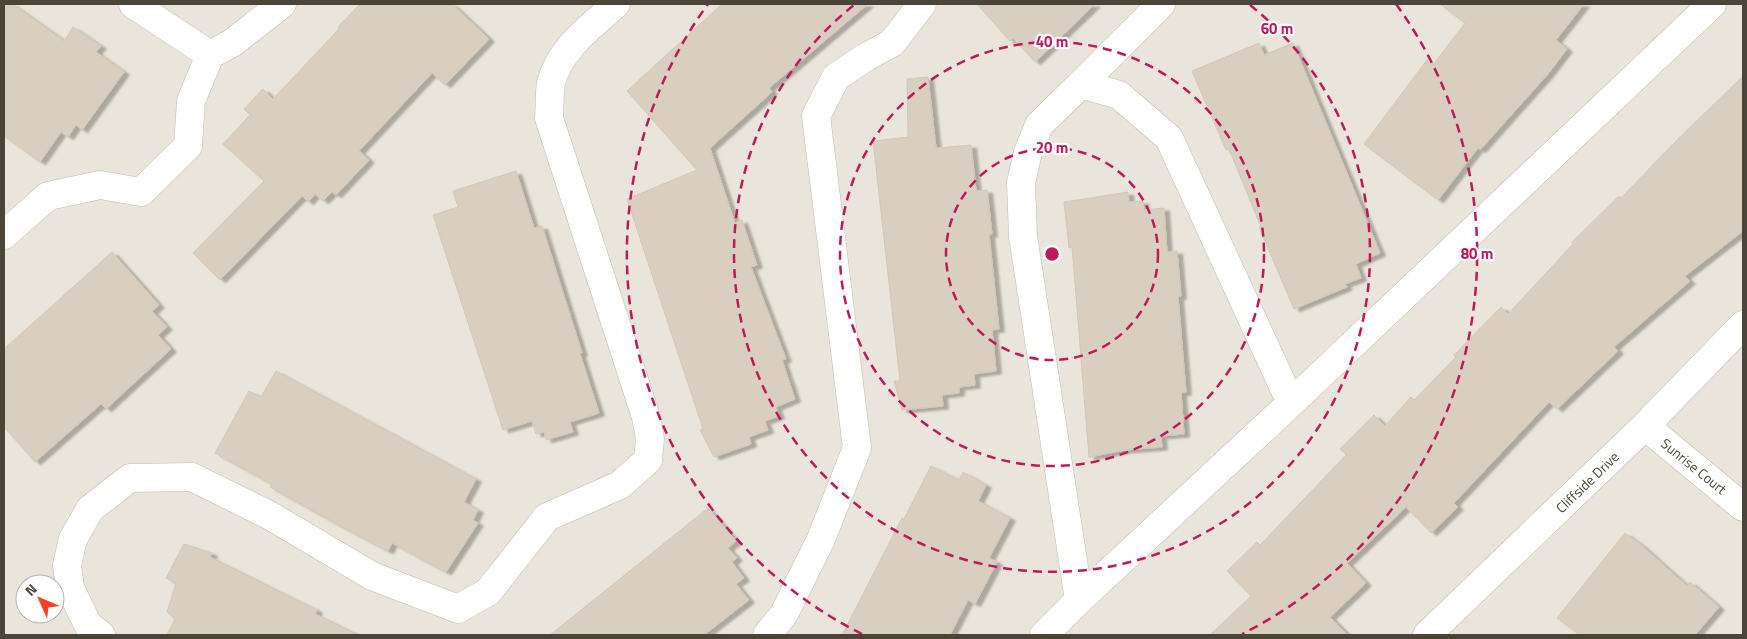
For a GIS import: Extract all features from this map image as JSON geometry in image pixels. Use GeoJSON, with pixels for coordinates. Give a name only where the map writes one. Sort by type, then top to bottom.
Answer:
{"type":"FeatureCollection","features":[{"type":"Feature","properties":{"kind":"street"},"geometry":{"type":"LineString","coordinates":[[133,4],[210,55]]}},
{"type":"Feature","properties":{"kind":"street"},"geometry":{"type":"LineString","coordinates":[[4,235],[48,196],[100,185],[141,192],[188,146],[191,101],[210,55],[232,43],[282,4]]}},
{"type":"Feature","properties":{"kind":"street"},"geometry":{"type":"LineString","coordinates":[[101,635],[88,625],[70,588],[67,565],[73,539],[90,509],[130,478],[192,477],[270,515],[372,576],[458,609],[488,592],[547,517],[620,485],[648,460],[650,439],[646,417],[549,118],[551,84],[559,62],[573,43],[616,4]]}},
{"type":"Feature","properties":{"kind":"street"},"geometry":{"type":"LineString","coordinates":[[767,635],[784,614],[821,539],[857,448],[816,116],[836,77],[866,57],[892,43],[922,4]]}},
{"type":"Feature","properties":{"kind":"street"},"geometry":{"type":"LineString","coordinates":[[1079,600],[1023,236],[1021,183],[1028,152],[1040,125],[1162,4]]}},
{"type":"Feature","properties":{"kind":"street"},"geometry":{"type":"LineString","coordinates":[[1044,635],[1712,4]]}},
{"type":"Feature","properties":{"kind":"street"},"geometry":{"type":"LineString","coordinates":[[1081,84],[1119,95],[1169,138],[1291,403]]}},
{"type":"Feature","properties":{"kind":"street","name":"Cliffside Drive"},"geometry":{"type":"LineString","coordinates":[[1427,635],[1645,426],[1743,325]]}},
{"type":"Feature","properties":{"kind":"street","name":"Sunrise Court"},"geometry":{"type":"LineString","coordinates":[[1645,426],[1743,506]]}},
{"type":"Feature","properties":{"kind":"shaded area"},"geometry":{"type":"Polygon","coordinates":[[[4,4],[1743,4],[1743,635],[4,635],[4,4]]]}},
{"type":"Feature","properties":{"kind":"building"},"geometry":{"type":"Polygon","coordinates":[[[4,4],[12,4],[64,41],[73,27],[101,46],[96,52],[124,72],[82,130],[76,125],[68,137],[61,132],[40,162],[4,136],[4,4]]]}},
{"type":"Feature","properties":{"kind":"building"},"geometry":{"type":"Polygon","coordinates":[[[360,4],[452,4],[489,39],[445,85],[432,73],[359,151],[369,160],[336,195],[332,192],[323,201],[315,194],[308,202],[302,196],[220,280],[193,253],[264,181],[223,144],[250,115],[244,109],[263,89],[273,99],[360,4]]]}},
{"type":"Feature","properties":{"kind":"building"},"geometry":{"type":"Polygon","coordinates":[[[722,4],[868,4],[769,88],[772,92],[710,148],[735,223],[742,220],[757,265],[751,267],[786,359],[782,360],[795,399],[776,407],[779,416],[765,421],[768,430],[749,437],[751,444],[714,457],[700,430],[703,429],[627,199],[697,170],[627,91],[722,4]]]}},
{"type":"Feature","properties":{"kind":"building"},"geometry":{"type":"Polygon","coordinates":[[[977,4],[1095,4],[1035,62],[1013,38],[1010,41],[977,4]]]}},
{"type":"Feature","properties":{"kind":"building"},"geometry":{"type":"Polygon","coordinates":[[[1440,4],[1584,4],[1556,40],[1567,49],[1548,74],[1480,150],[1478,148],[1438,200],[1364,144],[1427,60],[1433,65],[1465,23],[1440,4]]]}},
{"type":"Feature","properties":{"kind":"building"},"geometry":{"type":"Polygon","coordinates":[[[1259,43],[1264,55],[1293,43],[1380,253],[1356,264],[1361,278],[1345,284],[1347,287],[1294,309],[1259,227],[1261,227],[1229,149],[1226,150],[1192,71],[1259,43]]]}},
{"type":"Feature","properties":{"kind":"building"},"geometry":{"type":"Polygon","coordinates":[[[1743,76],[1743,231],[1685,276],[1690,281],[1614,347],[1618,351],[1557,409],[1549,402],[1454,503],[1458,507],[1431,533],[1406,507],[1347,563],[1366,583],[1330,617],[1348,635],[1210,635],[1251,596],[1227,571],[1257,542],[1260,545],[1346,455],[1340,449],[1374,415],[1385,426],[1411,397],[1414,400],[1456,357],[1454,355],[1501,307],[1508,314],[1573,244],[1572,242],[1619,196],[1621,198],[1743,76]]]}},
{"type":"Feature","properties":{"kind":"building"},"geometry":{"type":"Polygon","coordinates":[[[928,77],[936,148],[971,145],[976,191],[987,190],[992,234],[989,234],[999,329],[992,330],[996,371],[974,374],[975,385],[959,387],[959,393],[942,395],[943,406],[902,410],[894,381],[900,381],[873,141],[908,137],[907,79],[928,77]]]}},
{"type":"Feature","properties":{"kind":"building"},"geometry":{"type":"Polygon","coordinates":[[[516,171],[534,228],[542,226],[599,413],[570,422],[573,432],[546,440],[544,432],[536,434],[532,421],[503,430],[433,215],[458,207],[453,191],[516,171]]]}},
{"type":"Feature","properties":{"kind":"building"},"geometry":{"type":"Polygon","coordinates":[[[1128,192],[1129,202],[1143,201],[1144,210],[1164,208],[1167,252],[1177,251],[1181,296],[1178,297],[1186,392],[1181,393],[1184,434],[1161,436],[1162,447],[1125,450],[1089,457],[1072,247],[1069,248],[1064,202],[1128,192]]]}},
{"type":"Feature","properties":{"kind":"building"},"geometry":{"type":"Polygon","coordinates":[[[112,252],[159,305],[152,311],[167,327],[158,335],[171,349],[106,409],[101,404],[35,462],[4,427],[4,349],[112,252]]]}},
{"type":"Feature","properties":{"kind":"building"},"geometry":{"type":"Polygon","coordinates":[[[276,371],[476,479],[464,502],[478,510],[473,520],[478,523],[446,572],[392,543],[388,551],[270,487],[272,484],[215,453],[249,391],[261,397],[276,371]]]}},
{"type":"Feature","properties":{"kind":"building"},"geometry":{"type":"Polygon","coordinates":[[[931,466],[959,480],[963,472],[986,485],[978,501],[1010,518],[989,558],[997,562],[975,604],[968,600],[950,635],[842,635],[902,518],[904,519],[931,466]]]}},
{"type":"Feature","properties":{"kind":"building"},"geometry":{"type":"Polygon","coordinates":[[[708,508],[736,541],[728,548],[737,558],[732,562],[744,578],[736,584],[749,600],[704,635],[550,635],[708,508]]]}},
{"type":"Feature","properties":{"kind":"building"},"geometry":{"type":"Polygon","coordinates":[[[1625,533],[1687,586],[1690,582],[1719,607],[1695,635],[1580,635],[1557,618],[1625,533]]]}},
{"type":"Feature","properties":{"kind":"building"},"geometry":{"type":"Polygon","coordinates":[[[184,544],[212,553],[210,557],[317,610],[315,614],[359,635],[167,635],[175,619],[167,612],[176,583],[166,578],[184,544]]]}}]}
